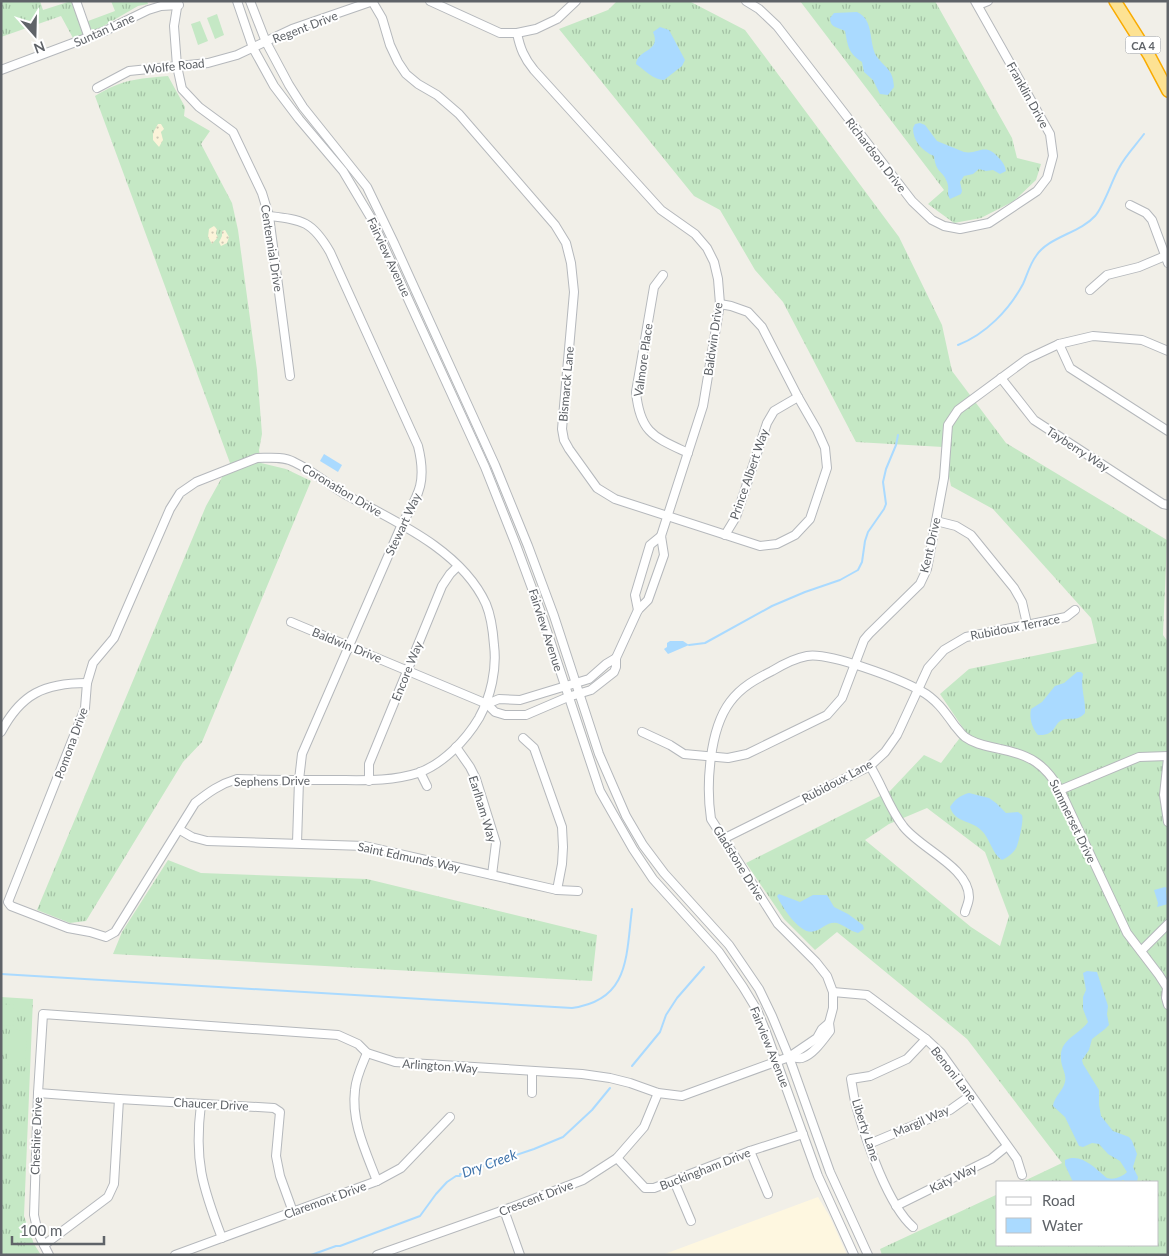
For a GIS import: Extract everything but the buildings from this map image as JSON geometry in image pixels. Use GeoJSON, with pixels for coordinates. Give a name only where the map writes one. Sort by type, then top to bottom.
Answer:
{"type":"FeatureCollection","features":[{"type":"Feature","properties":{"kind":"highway","name":"CA 4"},"geometry":{"type":"LineString","coordinates":[[1115,1],[1149,55],[1168,91]]}},
{"type":"Feature","properties":{"kind":"street"},"geometry":{"type":"LineString","coordinates":[[76,1],[89,38]]}},
{"type":"Feature","properties":{"kind":"street","name":"Fairview Avenue"},"geometry":{"type":"LineString","coordinates":[[237,1],[253,48],[274,86],[343,171],[371,218],[488,476],[523,563],[600,791],[633,850],[653,879],[719,952],[757,1010],[818,1176],[854,1255]]}},
{"type":"Feature","properties":{"kind":"street","name":"Fairview Avenue"},"geometry":{"type":"LineString","coordinates":[[250,1],[266,42],[281,72],[303,107],[367,187],[394,243],[495,465],[525,537],[554,616],[599,754],[626,816],[643,845],[664,873],[729,945],[754,981],[772,1016],[789,1057],[830,1172],[868,1255]]}},
{"type":"Feature","properties":{"kind":"street","name":"Regent Drive"},"geometry":{"type":"LineString","coordinates":[[253,48],[292,29],[372,1]]}},
{"type":"Feature","properties":{"kind":"street","name":"Bismarck Lane"},"geometry":{"type":"LineString","coordinates":[[372,1],[382,18],[390,45],[406,74],[418,84],[437,94],[459,114],[555,225],[566,243],[572,264],[574,292],[562,429],[564,440],[569,449],[597,488],[615,500],[760,546],[777,544],[795,535],[810,519],[827,468],[825,448],[762,327],[748,312],[720,304]]}},
{"type":"Feature","properties":{"kind":"street"},"geometry":{"type":"LineString","coordinates":[[430,1],[500,33],[536,30],[558,19],[576,1]]}},
{"type":"Feature","properties":{"kind":"street","name":"Richardson Drive"},"geometry":{"type":"LineString","coordinates":[[746,1],[759,9],[776,26],[912,201],[932,220],[944,226],[960,229],[989,223],[1036,191]]}},
{"type":"Feature","properties":{"kind":"street"},"geometry":{"type":"LineString","coordinates":[[977,3],[988,1]]}},
{"type":"Feature","properties":{"kind":"street","name":"Suntan Lane"},"geometry":{"type":"LineString","coordinates":[[1,70],[89,38],[148,10],[179,3]]}},
{"type":"Feature","properties":{"kind":"street","name":"Centennial Drive"},"geometry":{"type":"LineString","coordinates":[[179,3],[174,26],[177,66],[182,90],[199,106],[233,132],[262,193],[269,216],[290,376]]}},
{"type":"Feature","properties":{"kind":"street","name":"Franklin Drive"},"geometry":{"type":"LineString","coordinates":[[977,3],[1050,134],[1053,156],[1047,178],[1036,191]]}},
{"type":"Feature","properties":{"kind":"street","name":"Baldwin Drive"},"geometry":{"type":"LineString","coordinates":[[291,622],[487,704],[500,714],[526,715],[568,697],[591,690],[614,672],[616,658],[638,610],[648,600],[664,556],[661,536],[703,406],[720,304],[718,279],[714,262],[707,248],[695,234],[661,210],[534,70],[525,59],[520,48],[517,33]]}},
{"type":"Feature","properties":{"kind":"street","name":"Wolfe Road"},"geometry":{"type":"LineString","coordinates":[[97,88],[129,72],[208,63],[253,48]]}},
{"type":"Feature","properties":{"kind":"street"},"geometry":{"type":"LineString","coordinates":[[1090,290],[1106,275],[1166,259],[1152,220],[1146,212],[1130,205]]}},
{"type":"Feature","properties":{"kind":"street","name":"Stewart Way"},"geometry":{"type":"LineString","coordinates":[[269,216],[304,222],[319,234],[330,252],[418,446],[423,465],[421,485],[414,502],[402,524],[302,754],[299,780],[298,844]]}},
{"type":"Feature","properties":{"kind":"street","name":"Valmore Place"},"geometry":{"type":"LineString","coordinates":[[663,275],[654,286],[636,392],[642,421],[655,437],[688,453]]}},
{"type":"Feature","properties":{"kind":"street","name":"Kent Drive"},"geometry":{"type":"LineString","coordinates":[[642,732],[684,754],[728,758],[747,754],[827,715],[842,698],[864,640],[920,584],[927,568],[944,478],[948,425],[958,410],[1027,359],[1059,344],[1094,336],[1142,340],[1168,351]]}},
{"type":"Feature","properties":{"kind":"street"},"geometry":{"type":"LineString","coordinates":[[1059,344],[1070,368],[1168,431]]}},
{"type":"Feature","properties":{"kind":"street","name":"Tayberry Way"},"geometry":{"type":"LineString","coordinates":[[1001,378],[1034,420],[1163,504],[1168,505]]}},
{"type":"Feature","properties":{"kind":"street","name":"Prince Albert Way"},"geometry":{"type":"LineString","coordinates":[[725,535],[736,517],[767,423],[774,411],[798,397]]}},
{"type":"Feature","properties":{"kind":"street","name":"Coronation Drive"},"geometry":{"type":"LineString","coordinates":[[180,493],[196,482],[257,458],[293,461],[344,494],[402,524],[436,546],[458,566],[474,585],[486,605],[493,628],[495,654],[493,678],[487,704]]}},
{"type":"Feature","properties":{"kind":"street","name":"Pomona Drive"},"geometry":{"type":"LineString","coordinates":[[106,937],[68,928],[11,906],[8,902],[85,708],[87,683],[94,663],[114,638],[170,509],[180,493]]}},
{"type":"Feature","properties":{"kind":"street"},"geometry":{"type":"LineString","coordinates":[[936,521],[956,526],[971,536],[1014,588],[1022,602],[1027,624]]}},
{"type":"Feature","properties":{"kind":"street","name":"Baldwin Drive"},"geometry":{"type":"LineString","coordinates":[[638,610],[635,594],[650,545],[661,536]]}},
{"type":"Feature","properties":{"kind":"street","name":"Encore Way"},"geometry":{"type":"LineString","coordinates":[[369,780],[369,764],[407,669],[442,586],[458,566]]}},
{"type":"Feature","properties":{"kind":"street","name":"Rubidoux Terrace"},"geometry":{"type":"LineString","coordinates":[[918,690],[928,668],[944,650],[966,637],[1066,617],[1075,610]]}},
{"type":"Feature","properties":{"kind":"street","name":"Gladstone Drive"},"geometry":{"type":"LineString","coordinates":[[833,992],[827,976],[778,924],[723,839],[711,819],[708,798],[717,726],[729,702],[749,683],[783,664],[808,656],[826,657],[855,664]]}},
{"type":"Feature","properties":{"kind":"street","name":"Baldwin Drive"},"geometry":{"type":"LineString","coordinates":[[487,704],[499,699],[520,700],[589,679],[616,658]]}},
{"type":"Feature","properties":{"kind":"street","name":"Summerset Drive"},"geometry":{"type":"LineString","coordinates":[[855,664],[933,698],[964,736],[980,745],[1002,749],[1031,758],[1051,774],[1126,933],[1160,975],[1168,989],[1166,998],[1168,1005]]}},
{"type":"Feature","properties":{"kind":"street"},"geometry":{"type":"LineString","coordinates":[[1,732],[9,716],[22,702],[43,689],[66,683],[87,683]]}},
{"type":"Feature","properties":{"kind":"street","name":"Rubidoux Lane"},"geometry":{"type":"LineString","coordinates":[[723,839],[870,766],[885,752],[897,735],[918,690]]}},
{"type":"Feature","properties":{"kind":"street","name":"Sephens Drive"},"geometry":{"type":"LineString","coordinates":[[106,937],[115,932],[196,803],[210,791],[238,779],[386,780],[420,772],[441,760],[456,747],[474,726],[487,704]]}},
{"type":"Feature","properties":{"kind":"street"},"geometry":{"type":"LineString","coordinates":[[523,738],[534,748],[562,827],[562,864],[557,890]]}},
{"type":"Feature","properties":{"kind":"street","name":"Earlham Way"},"geometry":{"type":"LineString","coordinates":[[456,747],[476,779],[496,843],[492,875]]}},
{"type":"Feature","properties":{"kind":"street"},"geometry":{"type":"LineString","coordinates":[[1060,790],[1139,757],[1168,758],[1164,795],[1168,822]]}},
{"type":"Feature","properties":{"kind":"street"},"geometry":{"type":"LineString","coordinates":[[870,766],[896,817],[904,828],[955,870],[965,882],[969,898],[965,912]]}},
{"type":"Feature","properties":{"kind":"street"},"geometry":{"type":"LineString","coordinates":[[420,772],[427,786]]}},
{"type":"Feature","properties":{"kind":"street","name":"Saint Edmunds Way"},"geometry":{"type":"LineString","coordinates":[[180,830],[192,837],[208,841],[366,846],[557,890],[578,891]]}},
{"type":"Feature","properties":{"kind":"street"},"geometry":{"type":"LineString","coordinates":[[1141,951],[1168,924]]}},
{"type":"Feature","properties":{"kind":"street"},"geometry":{"type":"LineString","coordinates":[[789,1057],[801,1058],[810,1054],[819,1040],[822,1029],[829,1023],[833,1008],[833,992]]}},
{"type":"Feature","properties":{"kind":"street","name":"Benoni Lane"},"geometry":{"type":"LineString","coordinates":[[833,992],[867,995],[926,1039],[941,1053],[1018,1159],[1022,1175]]}},
{"type":"Feature","properties":{"kind":"street","name":"Arlington Way"},"geometry":{"type":"LineString","coordinates":[[43,1014],[338,1035],[358,1044],[367,1053],[395,1062],[582,1074],[630,1082],[658,1093],[682,1096],[789,1057]]}},
{"type":"Feature","properties":{"kind":"street","name":"Cheshire Drive"},"geometry":{"type":"LineString","coordinates":[[43,1014],[34,1214],[38,1233],[48,1255]]}},
{"type":"Feature","properties":{"kind":"street","name":"Liberty Lane"},"geometry":{"type":"LineString","coordinates":[[913,1227],[903,1218],[882,1176],[856,1108],[851,1079],[870,1076],[906,1059],[926,1039]]}},
{"type":"Feature","properties":{"kind":"street","name":"Claremont Drive"},"geometry":{"type":"LineString","coordinates":[[175,1255],[377,1181],[357,1128],[355,1110],[355,1090],[367,1053]]}},
{"type":"Feature","properties":{"kind":"street"},"geometry":{"type":"LineString","coordinates":[[532,1072],[532,1093]]}},
{"type":"Feature","properties":{"kind":"street","name":"Chaucer Drive"},"geometry":{"type":"LineString","coordinates":[[38,1093],[119,1100],[274,1108],[280,1112],[276,1156],[280,1176],[293,1212]]}},
{"type":"Feature","properties":{"kind":"street","name":"Crescent Drive"},"geometry":{"type":"LineString","coordinates":[[377,1255],[583,1180],[617,1158],[644,1127],[658,1093]]}},
{"type":"Feature","properties":{"kind":"street","name":"Margil Way"},"geometry":{"type":"LineString","coordinates":[[869,1144],[950,1110],[971,1095]]}},
{"type":"Feature","properties":{"kind":"street"},"geometry":{"type":"LineString","coordinates":[[44,1245],[108,1197],[114,1184],[119,1100]]}},
{"type":"Feature","properties":{"kind":"street"},"geometry":{"type":"LineString","coordinates":[[201,1104],[197,1133],[198,1164],[206,1197],[222,1238]]}},
{"type":"Feature","properties":{"kind":"street"},"geometry":{"type":"LineString","coordinates":[[377,1181],[401,1168],[450,1117]]}},
{"type":"Feature","properties":{"kind":"street","name":"Buckingham Drive"},"geometry":{"type":"LineString","coordinates":[[617,1158],[645,1188],[654,1188],[803,1134]]}},
{"type":"Feature","properties":{"kind":"street","name":"Katy Way"},"geometry":{"type":"LineString","coordinates":[[896,1206],[991,1160],[1007,1146]]}},
{"type":"Feature","properties":{"kind":"street"},"geometry":{"type":"LineString","coordinates":[[750,1152],[768,1194]]}},
{"type":"Feature","properties":{"kind":"street"},"geometry":{"type":"LineString","coordinates":[[674,1181],[691,1221]]}},
{"type":"Feature","properties":{"kind":"street"},"geometry":{"type":"LineString","coordinates":[[504,1210],[520,1255]]}},
{"type":"Feature","properties":{"kind":"shaded area"},"geometry":{"type":"Polygon","coordinates":[[[818,1197],[830,1217],[847,1255],[662,1255],[818,1197]]]}},
{"type":"Feature","properties":{"kind":"green space"},"geometry":{"type":"Polygon","coordinates":[[[1,1],[40,1],[43,10],[71,1],[80,24],[115,11],[111,1],[147,1],[148,4],[138,6],[100,28],[73,38],[61,16],[1,37],[1,1]]]}},
{"type":"Feature","properties":{"kind":"green space"},"geometry":{"type":"Polygon","coordinates":[[[617,1],[689,1],[745,30],[899,237],[942,325],[952,371],[1006,443],[1167,540],[1163,635],[1168,642],[1168,1255],[882,1255],[880,1249],[996,1195],[996,1246],[1159,1246],[1159,1181],[1024,1181],[1062,1163],[967,1039],[837,932],[815,950],[784,919],[746,863],[890,791],[924,755],[941,763],[965,731],[940,694],[969,669],[1097,643],[1091,618],[993,509],[951,486],[943,447],[856,442],[783,302],[755,270],[720,210],[694,196],[559,29],[608,10],[617,1]],[[927,808],[889,824],[865,840],[971,927],[1000,946],[1009,916],[985,852],[927,808]]]}},
{"type":"Feature","properties":{"kind":"green space"},"geometry":{"type":"Polygon","coordinates":[[[800,1],[935,1],[1012,138],[1017,158],[1041,164],[1036,180],[1014,201],[981,218],[954,223],[928,204],[944,190],[800,1]]]}},
{"type":"Feature","properties":{"kind":"green space"},"geometry":{"type":"Polygon","coordinates":[[[217,14],[224,35],[215,39],[207,18],[217,14]]]}},
{"type":"Feature","properties":{"kind":"green space"},"geometry":{"type":"Polygon","coordinates":[[[200,21],[208,41],[198,45],[191,24],[200,21]]]}},
{"type":"Feature","properties":{"kind":"green space"},"geometry":{"type":"Polygon","coordinates":[[[168,76],[185,107],[184,116],[210,131],[201,144],[232,203],[238,230],[257,370],[262,434],[259,450],[261,463],[286,469],[311,481],[202,742],[183,762],[86,921],[70,923],[37,910],[206,506],[230,463],[95,96],[122,83],[168,76]]]}},
{"type":"Feature","properties":{"kind":"green space"},"geometry":{"type":"Polygon","coordinates":[[[168,860],[201,873],[367,879],[597,935],[592,981],[113,954],[122,932],[168,860]]]}},
{"type":"Feature","properties":{"kind":"green space"},"geometry":{"type":"Polygon","coordinates":[[[1,997],[33,999],[24,1216],[34,1244],[41,1255],[1,1255],[1,997]]]}},
{"type":"Feature","properties":{"kind":"green space"},"geometry":{"type":"Polygon","coordinates":[[[1,1004],[14,1005],[13,1026],[1,1025],[1,1004]]]}},
{"type":"Feature","properties":{"kind":"green space"},"geometry":{"type":"Polygon","coordinates":[[[10,1029],[27,1031],[25,1065],[7,1064],[10,1029]]]}},
{"type":"Feature","properties":{"kind":"sand"},"geometry":{"type":"Polygon","coordinates":[[[158,124],[161,124],[164,129],[161,132],[163,140],[159,147],[153,140],[153,133],[158,124]]]}},
{"type":"Feature","properties":{"kind":"sand"},"geometry":{"type":"Polygon","coordinates":[[[214,226],[217,229],[216,234],[218,237],[212,244],[208,237],[209,229],[214,226]]]}},
{"type":"Feature","properties":{"kind":"sand"},"geometry":{"type":"Polygon","coordinates":[[[225,230],[229,237],[227,243],[221,246],[219,242],[222,231],[225,230]]]}},
{"type":"Feature","properties":{"kind":"water"},"geometry":{"type":"Polygon","coordinates":[[[857,12],[863,16],[869,26],[874,52],[892,76],[894,87],[888,95],[880,94],[873,80],[864,72],[862,62],[851,52],[845,31],[831,24],[830,18],[834,13],[857,12]]]}},
{"type":"Feature","properties":{"kind":"water"},"geometry":{"type":"Polygon","coordinates":[[[660,27],[669,30],[685,60],[682,66],[664,80],[653,77],[636,64],[640,55],[652,47],[655,39],[653,32],[660,27]]]}},
{"type":"Feature","properties":{"kind":"water"},"geometry":{"type":"Polygon","coordinates":[[[915,124],[925,125],[937,141],[964,152],[989,150],[998,157],[1006,171],[1000,174],[993,170],[979,169],[973,174],[964,176],[960,182],[961,194],[950,199],[947,182],[936,166],[934,156],[922,148],[916,141],[913,128],[915,124]]]}},
{"type":"Feature","properties":{"kind":"water"},"geometry":{"type":"Polygon","coordinates":[[[324,454],[342,465],[338,472],[320,461],[324,454]]]}},
{"type":"Feature","properties":{"kind":"water"},"geometry":{"type":"Polygon","coordinates":[[[670,641],[683,641],[689,645],[668,654],[664,649],[670,641]]]}},
{"type":"Feature","properties":{"kind":"water"},"geometry":{"type":"Polygon","coordinates":[[[1077,672],[1083,674],[1082,684],[1085,713],[1076,718],[1062,720],[1048,734],[1038,735],[1030,716],[1031,709],[1042,702],[1055,686],[1064,683],[1077,672]]]}},
{"type":"Feature","properties":{"kind":"water"},"geometry":{"type":"Polygon","coordinates":[[[969,793],[989,798],[1006,813],[1018,812],[1022,815],[1022,825],[1017,846],[1013,853],[1004,859],[1002,860],[996,854],[981,830],[973,824],[959,819],[952,812],[950,807],[954,802],[961,796],[969,793]]]}},
{"type":"Feature","properties":{"kind":"water"},"geometry":{"type":"Polygon","coordinates":[[[1167,888],[1168,904],[1157,907],[1158,903],[1154,890],[1167,888]]]}},
{"type":"Feature","properties":{"kind":"water"},"geometry":{"type":"Polygon","coordinates":[[[779,894],[800,902],[813,895],[827,895],[834,907],[863,925],[864,929],[858,933],[834,923],[815,931],[804,930],[783,907],[777,896],[779,894]]]}},
{"type":"Feature","properties":{"kind":"water"},"geometry":{"type":"Polygon","coordinates":[[[1087,971],[1097,972],[1108,1006],[1109,1025],[1092,1039],[1089,1050],[1082,1060],[1083,1064],[1099,1090],[1101,1116],[1113,1131],[1129,1137],[1132,1141],[1137,1154],[1133,1167],[1138,1177],[1137,1181],[1073,1181],[1065,1165],[1065,1160],[1077,1158],[1093,1166],[1110,1179],[1118,1178],[1127,1172],[1120,1161],[1108,1154],[1099,1144],[1092,1143],[1083,1147],[1079,1146],[1065,1117],[1053,1106],[1065,1082],[1061,1059],[1063,1047],[1088,1022],[1083,1009],[1083,997],[1086,990],[1083,973],[1087,971]]]}},
{"type":"Feature","properties":{"kind":"waterway"},"geometry":{"type":"LineString","coordinates":[[958,345],[987,328],[1004,312],[1023,284],[1032,262],[1041,250],[1056,239],[1089,222],[1095,216],[1102,206],[1121,164],[1144,134]]}},
{"type":"Feature","properties":{"kind":"waterway"},"geometry":{"type":"LineString","coordinates":[[689,645],[705,643],[772,606],[840,580],[858,570],[862,562],[868,532],[886,504],[883,482],[898,435]]}},
{"type":"Feature","properties":{"kind":"waterway"},"geometry":{"type":"LineString","coordinates":[[1,974],[572,1008],[591,1003],[605,996],[615,986],[622,973],[626,959],[632,909]]}},
{"type":"Feature","properties":{"kind":"waterway","name":"Dry Creek"},"geometry":{"type":"LineString","coordinates":[[632,1066],[660,1032],[666,1015],[677,998],[704,967]]}},
{"type":"Feature","properties":{"kind":"waterway","name":"Dry Creek"},"geometry":{"type":"LineString","coordinates":[[311,1255],[420,1216],[436,1194],[447,1182],[456,1176],[563,1137],[592,1110],[610,1088]]}}]}
